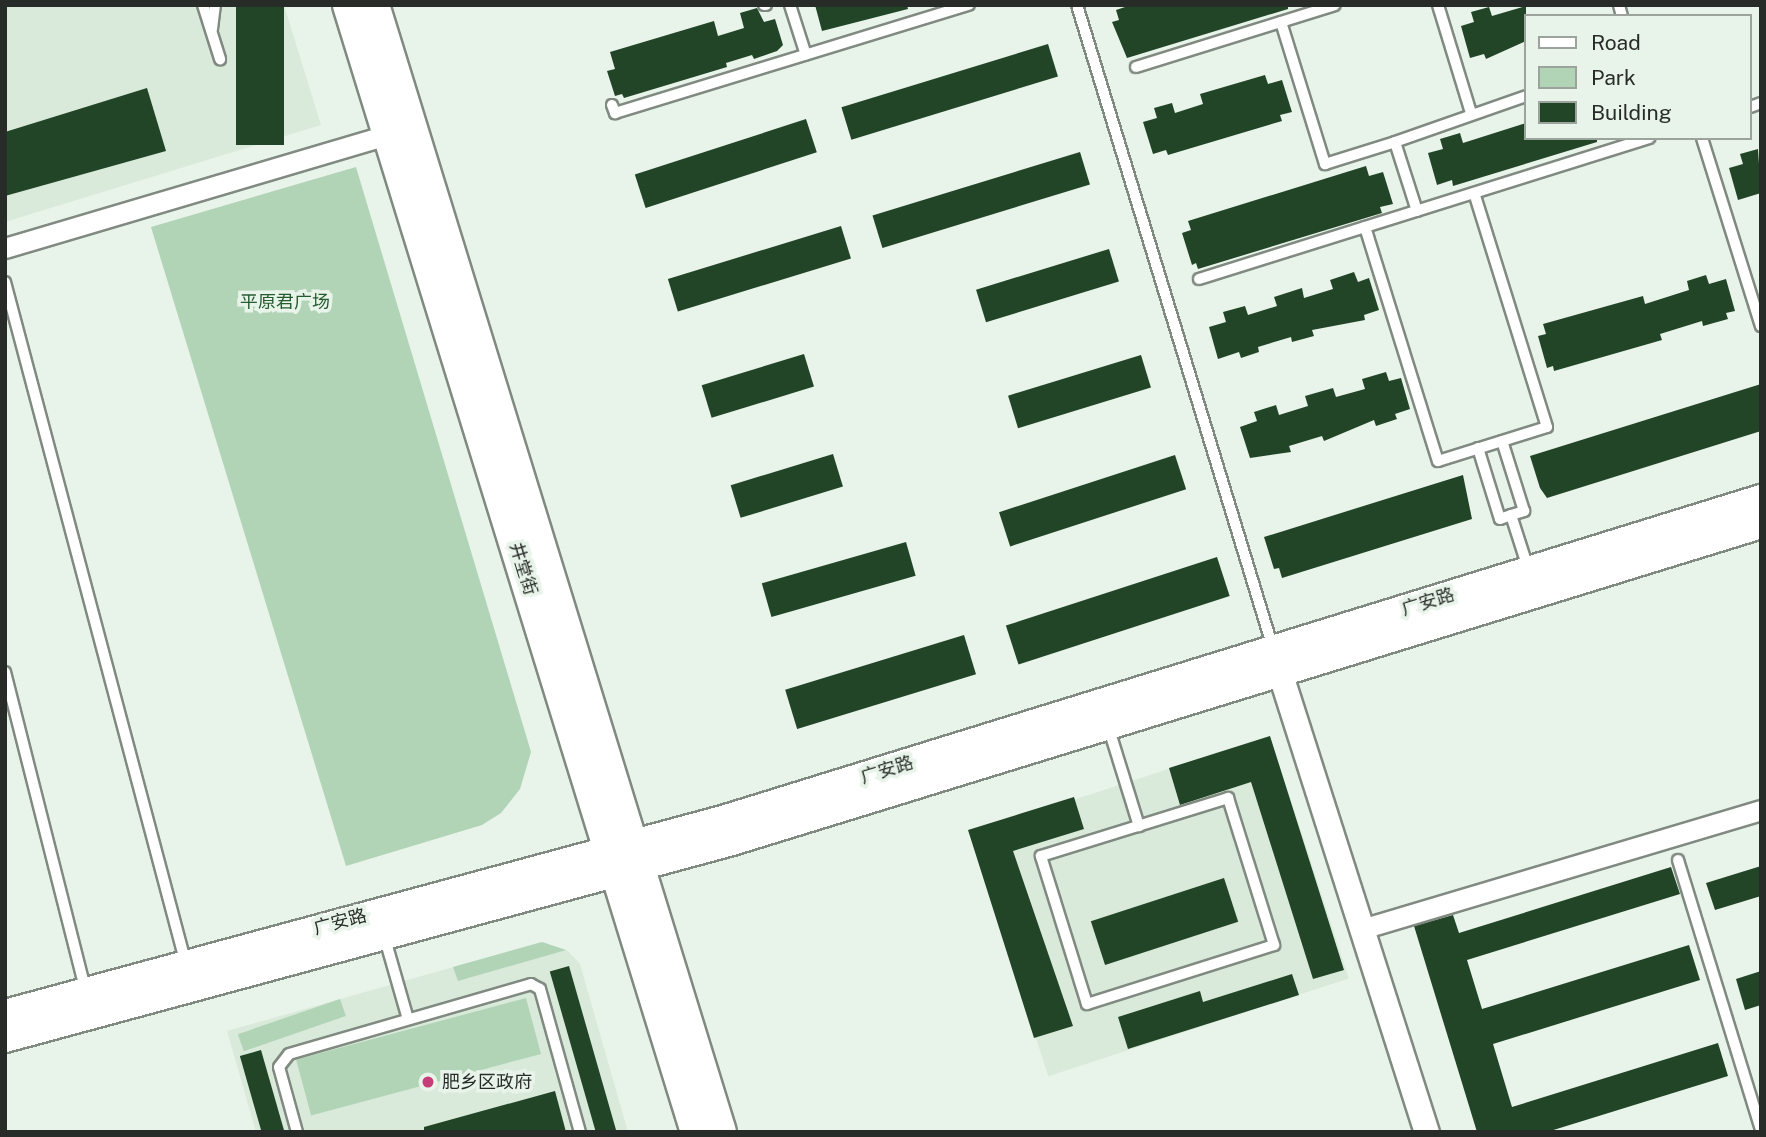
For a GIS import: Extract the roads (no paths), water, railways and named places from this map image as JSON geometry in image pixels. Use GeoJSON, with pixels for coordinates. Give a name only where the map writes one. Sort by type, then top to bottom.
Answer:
{"type":"FeatureCollection","features":[{"type":"Feature","properties":{"kind":"main road","name":"井堂街"},"geometry":{"type":"LineString","coordinates":[[349,5],[399,131],[624,858],[720,1132]]}},
{"type":"Feature","properties":{"kind":"main road","name":"井堂街"},"geometry":{"type":"LineString","coordinates":[[373,5],[399,131]]}},
{"type":"Feature","properties":{"kind":"main road","name":"广安路"},"geometry":{"type":"LineString","coordinates":[[5,1014],[186,964],[624,858],[1107,726],[1277,661],[1529,571],[1761,499]]}},
{"type":"Feature","properties":{"kind":"main road","name":"广安路"},"geometry":{"type":"LineString","coordinates":[[5,1038],[384,933],[1277,661],[1761,524]]}},
{"type":"Feature","properties":{"kind":"main road","name":"井堂街"},"geometry":{"type":"LineString","coordinates":[[624,858],[696,1132]]}},
{"type":"Feature","properties":{"kind":"street"},"geometry":{"type":"LineString","coordinates":[[5,248],[399,131]]}},
{"type":"Feature","properties":{"kind":"street"},"geometry":{"type":"LineString","coordinates":[[1277,661],[1427,1132]]}},
{"type":"Feature","properties":{"kind":"street"},"geometry":{"type":"LineString","coordinates":[[1362,929],[1761,810]]}},
{"type":"Feature","properties":{"kind":"lane"},"geometry":{"type":"LineString","coordinates":[[203,5],[220,59]]}},
{"type":"Feature","properties":{"kind":"lane"},"geometry":{"type":"LineString","coordinates":[[212,34],[215,5]]}},
{"type":"Feature","properties":{"kind":"lane"},"geometry":{"type":"LineString","coordinates":[[790,5],[806,55]]}},
{"type":"Feature","properties":{"kind":"lane"},"geometry":{"type":"LineString","coordinates":[[612,105],[615,113],[969,5]]}},
{"type":"Feature","properties":{"kind":"lane"},"geometry":{"type":"LineString","coordinates":[[1077,5],[1277,661]]}},
{"type":"Feature","properties":{"kind":"lane"},"geometry":{"type":"LineString","coordinates":[[1136,67],[1335,5]]}},
{"type":"Feature","properties":{"kind":"lane"},"geometry":{"type":"LineString","coordinates":[[1281,22],[1325,164],[1473,118],[1438,5]]}},
{"type":"Feature","properties":{"kind":"lane"},"geometry":{"type":"LineString","coordinates":[[1471,113],[1524,97]]}},
{"type":"Feature","properties":{"kind":"lane"},"geometry":{"type":"LineString","coordinates":[[1199,279],[1643,140]]}},
{"type":"Feature","properties":{"kind":"lane"},"geometry":{"type":"LineString","coordinates":[[1703,140],[1761,326]]}},
{"type":"Feature","properties":{"kind":"lane"},"geometry":{"type":"LineString","coordinates":[[1395,142],[1417,211]]}},
{"type":"Feature","properties":{"kind":"lane"},"geometry":{"type":"LineString","coordinates":[[1365,227],[1438,461],[1547,427],[1474,193]]}},
{"type":"Feature","properties":{"kind":"lane"},"geometry":{"type":"LineString","coordinates":[[5,282],[186,964]]}},
{"type":"Feature","properties":{"kind":"lane"},"geometry":{"type":"LineString","coordinates":[[1478,448],[1500,519],[1524,511],[1502,440]]}},
{"type":"Feature","properties":{"kind":"lane"},"geometry":{"type":"LineString","coordinates":[[1511,515],[1529,571]]}},
{"type":"Feature","properties":{"kind":"lane"},"geometry":{"type":"LineString","coordinates":[[5,672],[86,992]]}},
{"type":"Feature","properties":{"kind":"lane"},"geometry":{"type":"LineString","coordinates":[[1107,726],[1139,826]]}},
{"type":"Feature","properties":{"kind":"lane"},"geometry":{"type":"LineString","coordinates":[[1228,798],[1274,945],[1087,1003],[1041,856],[1139,826],[1228,798]]}},
{"type":"Feature","properties":{"kind":"lane"},"geometry":{"type":"LineString","coordinates":[[1678,860],[1761,1129]]}},
{"type":"Feature","properties":{"kind":"lane"},"geometry":{"type":"LineString","coordinates":[[384,933],[408,1019]]}},
{"type":"Feature","properties":{"kind":"lane"},"geometry":{"type":"LineString","coordinates":[[297,1132],[279,1066],[289,1054],[537,985],[580,1132]]}},
{"type":"Feature","properties":{"kind":"place","name":"肥乡区政府"},"geometry":{"type":"Point","coordinates":[428,1082]}},
{"type":"Feature","properties":{"kind":"park label","name":"平原君广场"},"geometry":{"type":"Point","coordinates":[285,302]}}]}
